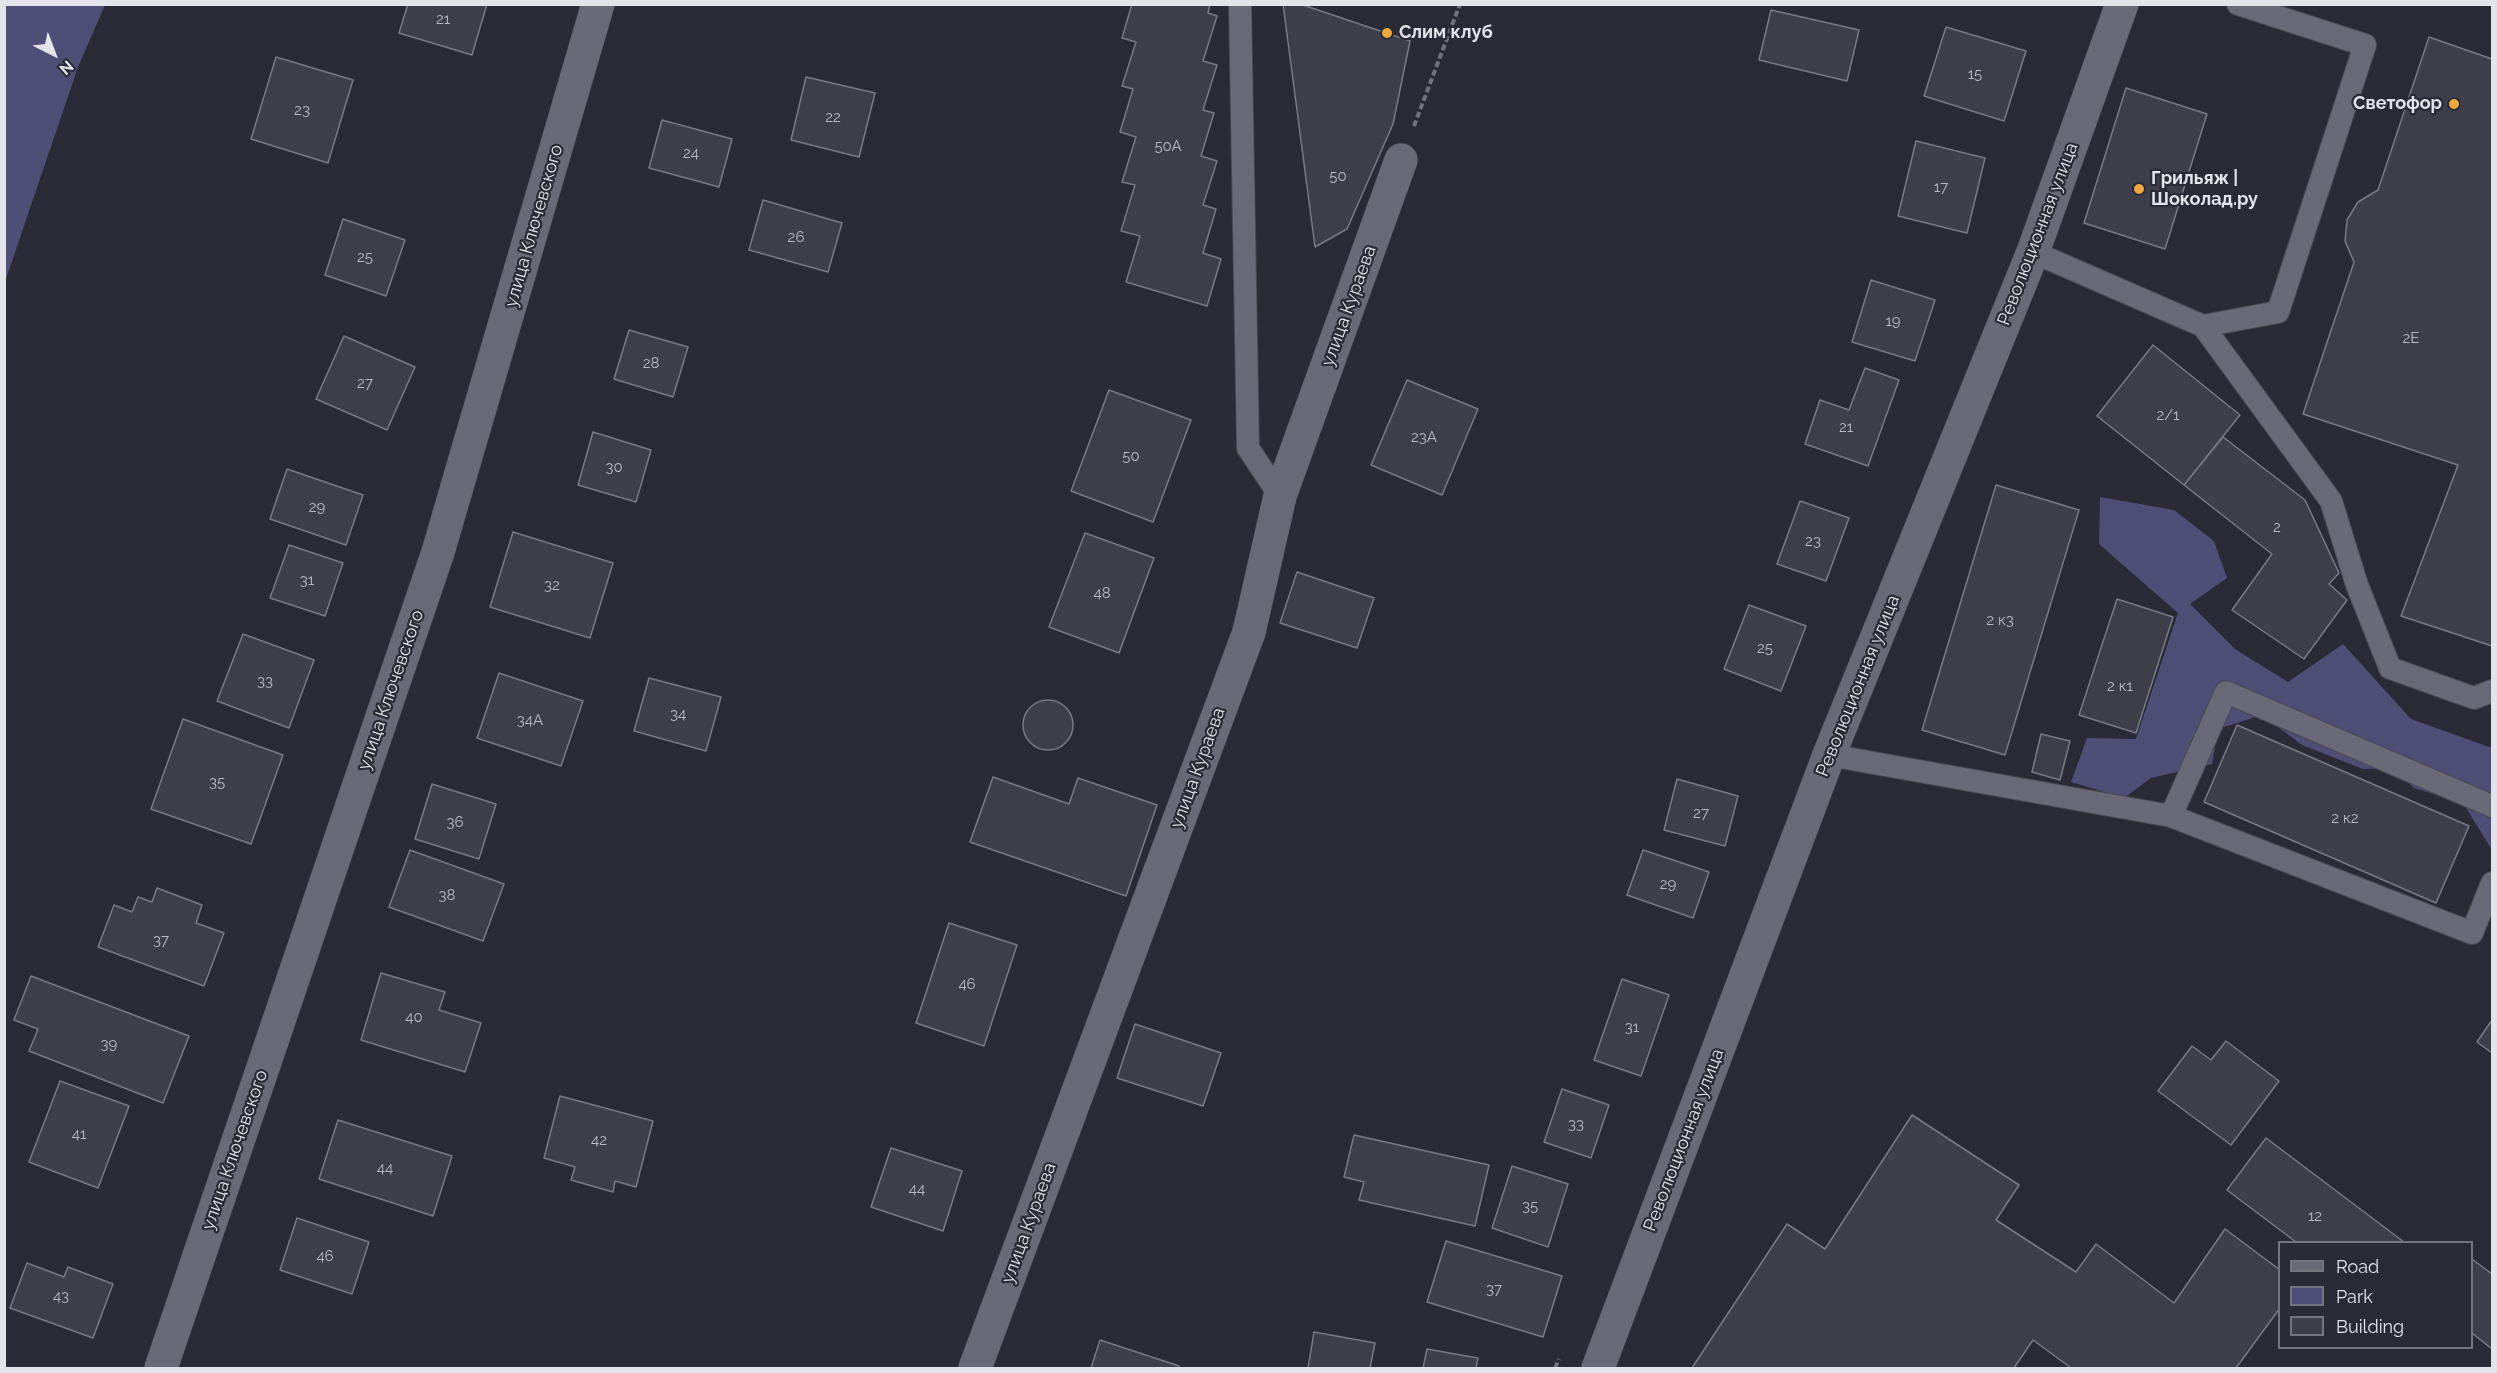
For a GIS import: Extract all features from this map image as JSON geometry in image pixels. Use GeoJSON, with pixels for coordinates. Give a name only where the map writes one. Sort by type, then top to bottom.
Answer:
{"type":"FeatureCollection","features":[{"type":"Feature","properties":{"kind":"street","name":"улица Ключевского"},"geometry":{"type":"LineString","coordinates":[[161,1368],[438,552],[598,4]]}},
{"type":"Feature","properties":{"kind":"street","name":"Революционная улица"},"geometry":{"type":"LineString","coordinates":[[1598,1368],[1829,755],[2033,252],[2122,4]]}},
{"type":"Feature","properties":{"kind":"street","name":"улица Кураева"},"geometry":{"type":"LineString","coordinates":[[975,1368],[1249,632],[1280,496],[1401,160]]}},
{"type":"Feature","properties":{"kind":"lane"},"geometry":{"type":"LineString","coordinates":[[1240,4],[1248,448],[1280,496]]}},
{"type":"Feature","properties":{"kind":"lane"},"geometry":{"type":"LineString","coordinates":[[2203,326],[2278,312],[2365,45],[2238,4]]}},
{"type":"Feature","properties":{"kind":"lane"},"geometry":{"type":"LineString","coordinates":[[2033,252],[2203,326],[2331,501],[2357,585],[2390,668],[2474,698],[2493,691]]}},
{"type":"Feature","properties":{"kind":"lane"},"geometry":{"type":"LineString","coordinates":[[2172,816],[2226,692],[2493,806]]}},
{"type":"Feature","properties":{"kind":"lane"},"geometry":{"type":"LineString","coordinates":[[1829,755],[2172,816],[2472,933],[2493,882]]}},
{"type":"Feature","properties":{"kind":"path"},"geometry":{"type":"LineString","coordinates":[[1401,160],[1460,4]]}},
{"type":"Feature","properties":{"kind":"green space"},"geometry":{"type":"Polygon","coordinates":[[[5,4],[105,5],[78,67],[5,282],[5,4]]]}},
{"type":"Feature","properties":{"kind":"green space"},"geometry":{"type":"Polygon","coordinates":[[[2100,497],[2174,510],[2214,541],[2227,578],[2190,604],[2235,649],[2288,682],[2343,644],[2411,719],[2492,748],[2492,850],[2463,803],[2414,788],[2392,768],[2363,769],[2302,745],[2262,715],[2218,729],[2212,764],[2151,778],[2124,798],[2071,782],[2087,738],[2136,739],[2178,613],[2099,544],[2100,497]]]}},
{"type":"Feature","properties":{"kind":"building"},"geometry":{"type":"Polygon","coordinates":[[[408,4],[487,4],[472,55],[399,33],[408,4]]]}},
{"type":"Feature","properties":{"kind":"building"},"geometry":{"type":"Polygon","coordinates":[[[1132,4],[1210,4],[1208,13],[1217,16],[1203,61],[1217,65],[1203,110],[1214,113],[1201,156],[1217,161],[1203,205],[1216,209],[1203,253],[1221,259],[1207,306],[1126,282],[1140,236],[1121,231],[1135,185],[1122,182],[1136,137],[1120,132],[1133,89],[1122,86],[1136,42],[1122,38],[1132,4]]]}},
{"type":"Feature","properties":{"kind":"building"},"geometry":{"type":"Polygon","coordinates":[[[1283,4],[1300,4],[1410,41],[1393,124],[1347,229],[1315,247],[1283,4]]]}},
{"type":"Feature","properties":{"kind":"building"},"geometry":{"type":"Polygon","coordinates":[[[1771,10],[1859,30],[1847,81],[1759,60],[1771,10]]]}},
{"type":"Feature","properties":{"kind":"building"},"geometry":{"type":"Polygon","coordinates":[[[1946,27],[2026,51],[2004,121],[1924,96],[1946,27]]]}},
{"type":"Feature","properties":{"kind":"building"},"geometry":{"type":"Polygon","coordinates":[[[2429,37],[2492,59],[2492,646],[2401,616],[2458,465],[2303,414],[2354,262],[2345,241],[2347,220],[2358,202],[2378,190],[2429,37]]]}},
{"type":"Feature","properties":{"kind":"building"},"geometry":{"type":"Polygon","coordinates":[[[276,57],[353,80],[328,163],[251,139],[276,57]]]}},
{"type":"Feature","properties":{"kind":"building"},"geometry":{"type":"Polygon","coordinates":[[[806,77],[875,93],[859,157],[791,140],[806,77]]]}},
{"type":"Feature","properties":{"kind":"building","name":"Грильяж | Шоколад.ру"},"geometry":{"type":"Polygon","coordinates":[[[2126,88],[2207,114],[2165,249],[2084,223],[2126,88]]]}},
{"type":"Feature","properties":{"kind":"building"},"geometry":{"type":"Polygon","coordinates":[[[662,120],[732,139],[719,187],[649,168],[662,120]]]}},
{"type":"Feature","properties":{"kind":"building"},"geometry":{"type":"Polygon","coordinates":[[[1916,141],[1985,158],[1967,233],[1898,216],[1916,141]]]}},
{"type":"Feature","properties":{"kind":"building"},"geometry":{"type":"Polygon","coordinates":[[[763,200],[842,223],[828,272],[749,250],[763,200]]]}},
{"type":"Feature","properties":{"kind":"building"},"geometry":{"type":"Polygon","coordinates":[[[343,219],[405,240],[386,296],[325,275],[343,219]]]}},
{"type":"Feature","properties":{"kind":"building"},"geometry":{"type":"Polygon","coordinates":[[[1871,280],[1935,300],[1915,361],[1852,342],[1871,280]]]}},
{"type":"Feature","properties":{"kind":"building"},"geometry":{"type":"Polygon","coordinates":[[[629,330],[688,347],[673,397],[614,379],[629,330]]]}},
{"type":"Feature","properties":{"kind":"building"},"geometry":{"type":"Polygon","coordinates":[[[344,336],[415,367],[387,430],[316,399],[344,336]]]}},
{"type":"Feature","properties":{"kind":"building"},"geometry":{"type":"Polygon","coordinates":[[[2153,345],[2240,415],[2184,485],[2097,416],[2153,345]]]}},
{"type":"Feature","properties":{"kind":"building"},"geometry":{"type":"Polygon","coordinates":[[[1865,368],[1899,380],[1868,466],[1805,444],[1820,400],[1849,410],[1865,368]]]}},
{"type":"Feature","properties":{"kind":"building"},"geometry":{"type":"Polygon","coordinates":[[[1407,380],[1478,409],[1442,495],[1371,465],[1407,380]]]}},
{"type":"Feature","properties":{"kind":"building"},"geometry":{"type":"Polygon","coordinates":[[[1109,390],[1191,420],[1153,522],[1071,491],[1109,390]]]}},
{"type":"Feature","properties":{"kind":"building"},"geometry":{"type":"Polygon","coordinates":[[[593,432],[651,450],[636,502],[578,485],[593,432]]]}},
{"type":"Feature","properties":{"kind":"building"},"geometry":{"type":"Polygon","coordinates":[[[2223,437],[2305,500],[2339,573],[2329,584],[2347,600],[2304,659],[2232,610],[2272,554],[2184,485],[2223,437]]]}},
{"type":"Feature","properties":{"kind":"building"},"geometry":{"type":"Polygon","coordinates":[[[287,469],[363,495],[346,545],[270,519],[287,469]]]}},
{"type":"Feature","properties":{"kind":"building"},"geometry":{"type":"Polygon","coordinates":[[[1996,485],[2079,510],[2005,755],[1922,730],[1996,485]]]}},
{"type":"Feature","properties":{"kind":"building"},"geometry":{"type":"Polygon","coordinates":[[[1800,501],[1849,518],[1826,581],[1777,564],[1800,501]]]}},
{"type":"Feature","properties":{"kind":"building"},"geometry":{"type":"Polygon","coordinates":[[[513,532],[613,563],[590,638],[490,607],[513,532]]]}},
{"type":"Feature","properties":{"kind":"building"},"geometry":{"type":"Polygon","coordinates":[[[1085,533],[1154,558],[1119,653],[1049,627],[1085,533]]]}},
{"type":"Feature","properties":{"kind":"building"},"geometry":{"type":"Polygon","coordinates":[[[289,545],[343,563],[325,616],[270,598],[289,545]]]}},
{"type":"Feature","properties":{"kind":"building"},"geometry":{"type":"Polygon","coordinates":[[[1297,572],[1374,598],[1357,648],[1280,623],[1297,572]]]}},
{"type":"Feature","properties":{"kind":"building"},"geometry":{"type":"Polygon","coordinates":[[[2117,599],[2173,617],[2136,733],[2079,715],[2117,599]]]}},
{"type":"Feature","properties":{"kind":"building"},"geometry":{"type":"Polygon","coordinates":[[[1749,605],[1806,626],[1781,691],[1724,669],[1749,605]]]}},
{"type":"Feature","properties":{"kind":"building"},"geometry":{"type":"Polygon","coordinates":[[[243,634],[314,660],[289,728],[217,701],[243,634]]]}},
{"type":"Feature","properties":{"kind":"building"},"geometry":{"type":"Polygon","coordinates":[[[499,673],[583,701],[561,766],[477,738],[499,673]]]}},
{"type":"Feature","properties":{"kind":"building"},"geometry":{"type":"Polygon","coordinates":[[[649,678],[721,697],[706,751],[634,731],[649,678]]]}},
{"type":"Feature","properties":{"kind":"building"},"geometry":{"type":"Polygon","coordinates":[[[1048,700],[1062,704],[1069,711],[1073,725],[1069,739],[1062,746],[1048,750],[1034,746],[1027,739],[1023,725],[1027,711],[1034,704],[1048,700]]]}},
{"type":"Feature","properties":{"kind":"building"},"geometry":{"type":"Polygon","coordinates":[[[183,719],[283,755],[251,844],[151,809],[183,719]]]}},
{"type":"Feature","properties":{"kind":"building"},"geometry":{"type":"Polygon","coordinates":[[[2237,725],[2469,826],[2436,903],[2204,802],[2237,725]]]}},
{"type":"Feature","properties":{"kind":"building"},"geometry":{"type":"Polygon","coordinates":[[[2041,734],[2070,741],[2060,780],[2032,772],[2041,734]]]}},
{"type":"Feature","properties":{"kind":"building"},"geometry":{"type":"Polygon","coordinates":[[[993,777],[1069,804],[1078,778],[1157,805],[1126,896],[970,842],[993,777]]]}},
{"type":"Feature","properties":{"kind":"building"},"geometry":{"type":"Polygon","coordinates":[[[1677,779],[1738,796],[1725,846],[1664,830],[1677,779]]]}},
{"type":"Feature","properties":{"kind":"building"},"geometry":{"type":"Polygon","coordinates":[[[432,784],[496,804],[479,859],[415,839],[432,784]]]}},
{"type":"Feature","properties":{"kind":"building"},"geometry":{"type":"Polygon","coordinates":[[[410,850],[504,884],[483,941],[389,907],[410,850]]]}},
{"type":"Feature","properties":{"kind":"building"},"geometry":{"type":"Polygon","coordinates":[[[1643,850],[1709,872],[1693,918],[1627,895],[1643,850]]]}},
{"type":"Feature","properties":{"kind":"building"},"geometry":{"type":"Polygon","coordinates":[[[157,888],[202,905],[196,923],[224,933],[204,986],[98,947],[114,905],[132,912],[138,897],[152,902],[157,888]]]}},
{"type":"Feature","properties":{"kind":"building"},"geometry":{"type":"Polygon","coordinates":[[[949,923],[1017,945],[984,1046],[916,1023],[949,923]]]}},
{"type":"Feature","properties":{"kind":"building"},"geometry":{"type":"Polygon","coordinates":[[[381,973],[445,992],[439,1010],[481,1023],[465,1072],[361,1040],[381,973]]]}},
{"type":"Feature","properties":{"kind":"building"},"geometry":{"type":"Polygon","coordinates":[[[31,976],[189,1036],[163,1103],[29,1051],[38,1029],[14,1020],[31,976]]]}},
{"type":"Feature","properties":{"kind":"building"},"geometry":{"type":"Polygon","coordinates":[[[1622,979],[1669,995],[1641,1076],[1594,1060],[1622,979]]]}},
{"type":"Feature","properties":{"kind":"building"},"geometry":{"type":"Polygon","coordinates":[[[2492,1020],[2492,1053],[2477,1042],[2492,1020]]]}},
{"type":"Feature","properties":{"kind":"building"},"geometry":{"type":"Polygon","coordinates":[[[1135,1024],[1221,1053],[1203,1106],[1117,1078],[1135,1024]]]}},
{"type":"Feature","properties":{"kind":"building"},"geometry":{"type":"Polygon","coordinates":[[[2226,1041],[2279,1081],[2231,1145],[2158,1091],[2192,1046],[2211,1060],[2226,1041]]]}},
{"type":"Feature","properties":{"kind":"building"},"geometry":{"type":"Polygon","coordinates":[[[60,1081],[129,1106],[98,1188],[29,1162],[60,1081]]]}},
{"type":"Feature","properties":{"kind":"building"},"geometry":{"type":"Polygon","coordinates":[[[1562,1089],[1609,1105],[1591,1158],[1544,1142],[1562,1089]]]}},
{"type":"Feature","properties":{"kind":"building"},"geometry":{"type":"Polygon","coordinates":[[[560,1096],[653,1121],[636,1187],[615,1181],[613,1192],[571,1180],[575,1167],[544,1158],[560,1096]]]}},
{"type":"Feature","properties":{"kind":"building"},"geometry":{"type":"Polygon","coordinates":[[[1912,1115],[2019,1185],[1996,1220],[2076,1272],[2096,1244],[2174,1303],[2225,1229],[2278,1269],[2278,1311],[2236,1368],[2071,1368],[2033,1340],[2014,1368],[1692,1368],[1787,1224],[1825,1249],[1912,1115]]]}},
{"type":"Feature","properties":{"kind":"building"},"geometry":{"type":"Polygon","coordinates":[[[338,1120],[452,1156],[433,1216],[319,1179],[338,1120]]]}},
{"type":"Feature","properties":{"kind":"building"},"geometry":{"type":"Polygon","coordinates":[[[1354,1135],[1489,1165],[1475,1226],[1359,1200],[1364,1182],[1344,1177],[1354,1135]]]}},
{"type":"Feature","properties":{"kind":"building"},"geometry":{"type":"Polygon","coordinates":[[[2266,1138],[2403,1241],[2295,1241],[2227,1190],[2266,1138]]]}},
{"type":"Feature","properties":{"kind":"building"},"geometry":{"type":"Polygon","coordinates":[[[891,1148],[962,1171],[943,1231],[871,1207],[891,1148]]]}},
{"type":"Feature","properties":{"kind":"building"},"geometry":{"type":"Polygon","coordinates":[[[1512,1166],[1568,1184],[1548,1247],[1492,1228],[1512,1166]]]}},
{"type":"Feature","properties":{"kind":"building"},"geometry":{"type":"Polygon","coordinates":[[[297,1218],[369,1242],[352,1294],[280,1270],[297,1218]]]}},
{"type":"Feature","properties":{"kind":"building"},"geometry":{"type":"Polygon","coordinates":[[[1446,1241],[1562,1276],[1543,1337],[1427,1302],[1446,1241]]]}},
{"type":"Feature","properties":{"kind":"building"},"geometry":{"type":"Polygon","coordinates":[[[2473,1260],[2492,1274],[2492,1349],[2473,1334],[2473,1260]]]}},
{"type":"Feature","properties":{"kind":"building"},"geometry":{"type":"Polygon","coordinates":[[[27,1263],[64,1277],[68,1267],[113,1284],[93,1338],[10,1308],[27,1263]]]}},
{"type":"Feature","properties":{"kind":"building"},"geometry":{"type":"Polygon","coordinates":[[[1314,1332],[1375,1343],[1370,1368],[1308,1368],[1314,1332]]]}},
{"type":"Feature","properties":{"kind":"building"},"geometry":{"type":"Polygon","coordinates":[[[1100,1340],[1179,1366],[1178,1368],[1091,1368],[1100,1340]]]}},
{"type":"Feature","properties":{"kind":"building"},"geometry":{"type":"Polygon","coordinates":[[[1427,1349],[1478,1358],[1476,1368],[1423,1368],[1427,1349]]]}},
{"type":"Feature","properties":{"kind":"place","name":"Слим клуб"},"geometry":{"type":"Point","coordinates":[1387,33]}},
{"type":"Feature","properties":{"kind":"place","name":"Светофор"},"geometry":{"type":"Point","coordinates":[2454,104]}},
{"type":"Feature","properties":{"kind":"place","name":"Грильяж | Шоколад.ру"},"geometry":{"type":"Point","coordinates":[2139,189]}}]}
